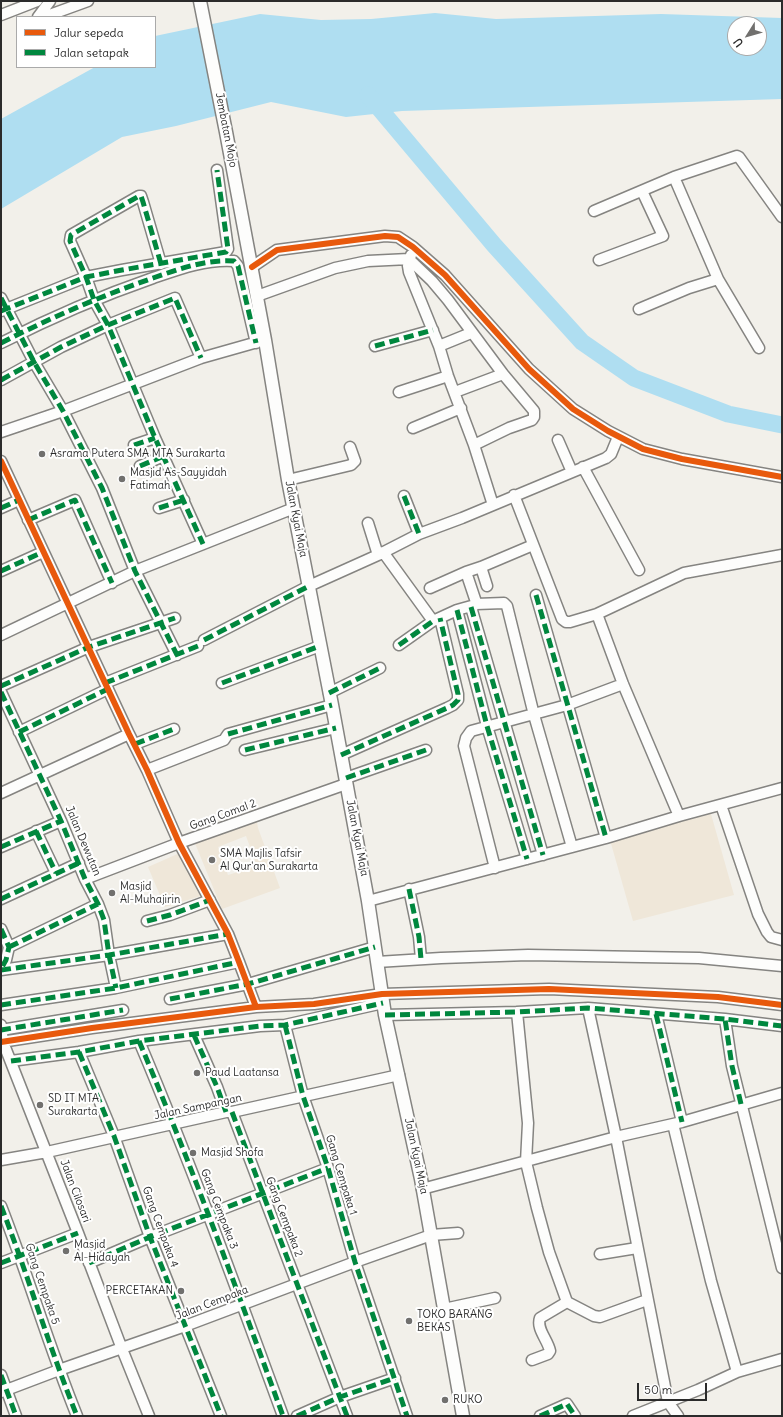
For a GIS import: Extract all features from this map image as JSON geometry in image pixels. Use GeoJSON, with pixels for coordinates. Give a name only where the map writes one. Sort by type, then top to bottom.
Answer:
{"type":"FeatureCollection","features":[{"type":"Feature","properties":{"kind":"main road","name":"Jembatan Mojo"},"geometry":{"type":"LineString","coordinates":[[200,1],[251,263]]}},
{"type":"Feature","properties":{"kind":"main road","name":"Jalan Kyai Maja"},"geometry":{"type":"LineString","coordinates":[[251,263],[257,296],[260,341],[331,699],[368,901],[382,999],[431,1235],[463,1416]]}},
{"type":"Feature","properties":{"kind":"street"},"geometry":{"type":"LineString","coordinates":[[1,15],[37,1]]}},
{"type":"Feature","properties":{"kind":"street"},"geometry":{"type":"LineString","coordinates":[[39,16],[50,1]]}},
{"type":"Feature","properties":{"kind":"street"},"geometry":{"type":"LineString","coordinates":[[47,16],[88,1]]}},
{"type":"Feature","properties":{"kind":"street"},"geometry":{"type":"LineString","coordinates":[[594,212],[674,177],[737,156],[782,217]]}},
{"type":"Feature","properties":{"kind":"street"},"geometry":{"type":"LineString","coordinates":[[4,310],[86,278],[122,270],[226,252],[228,250],[217,170]]}},
{"type":"Feature","properties":{"kind":"street"},"geometry":{"type":"LineString","coordinates":[[674,177],[718,279],[759,348]]}},
{"type":"Feature","properties":{"kind":"street"},"geometry":{"type":"LineString","coordinates":[[599,260],[663,236],[642,191]]}},
{"type":"Feature","properties":{"kind":"street"},"geometry":{"type":"LineString","coordinates":[[160,264],[141,196],[71,235],[70,241],[94,300],[108,325],[155,438],[203,544]]}},
{"type":"Feature","properties":{"kind":"street"},"geometry":{"type":"LineString","coordinates":[[251,263],[277,250],[385,236],[398,237],[413,247],[445,276],[529,369],[573,409],[618,437],[643,449],[682,459],[782,476]]}},
{"type":"Feature","properties":{"kind":"street"},"geometry":{"type":"LineString","coordinates":[[413,247],[408,266],[409,272],[439,346],[448,376],[474,445],[493,505]]}},
{"type":"Feature","properties":{"kind":"street"},"geometry":{"type":"LineString","coordinates":[[257,296],[335,268],[368,261],[409,260],[436,286],[461,316],[503,374],[534,410],[534,417],[532,420],[509,428],[474,445]]}},
{"type":"Feature","properties":{"kind":"street"},"geometry":{"type":"LineString","coordinates":[[1,343],[94,300],[181,268],[204,263],[226,261],[234,261],[238,266],[260,341],[201,358],[63,411],[1,432]]}},
{"type":"Feature","properties":{"kind":"street"},"geometry":{"type":"LineString","coordinates":[[640,309],[689,288],[718,279]]}},
{"type":"Feature","properties":{"kind":"street"},"geometry":{"type":"LineString","coordinates":[[1,298],[4,310],[20,335],[63,411],[102,488],[135,571],[177,655]]}},
{"type":"Feature","properties":{"kind":"street"},"geometry":{"type":"LineString","coordinates":[[1,380],[61,347],[108,325],[175,298],[201,358]]}},
{"type":"Feature","properties":{"kind":"street"},"geometry":{"type":"LineString","coordinates":[[375,346],[432,330]]}},
{"type":"Feature","properties":{"kind":"street"},"geometry":{"type":"LineString","coordinates":[[439,346],[472,333]]}},
{"type":"Feature","properties":{"kind":"street"},"geometry":{"type":"LineString","coordinates":[[455,392],[503,374]]}},
{"type":"Feature","properties":{"kind":"street"},"geometry":{"type":"LineString","coordinates":[[399,392],[448,376]]}},
{"type":"Feature","properties":{"kind":"street"},"geometry":{"type":"LineString","coordinates":[[413,428],[461,408]]}},
{"type":"Feature","properties":{"kind":"street"},"geometry":{"type":"LineString","coordinates":[[19,732],[107,686],[201,643],[309,586],[419,534],[606,458],[611,454],[618,437]]}},
{"type":"Feature","properties":{"kind":"street"},"geometry":{"type":"LineString","coordinates":[[134,445],[155,438]]}},
{"type":"Feature","properties":{"kind":"street"},"geometry":{"type":"LineString","coordinates":[[558,440],[572,472]]}},
{"type":"Feature","properties":{"kind":"street"},"geometry":{"type":"LineString","coordinates":[[288,480],[351,465],[355,461],[350,447]]}},
{"type":"Feature","properties":{"kind":"street"},"geometry":{"type":"LineString","coordinates":[[140,466],[164,456]]}},
{"type":"Feature","properties":{"kind":"street"},"geometry":{"type":"LineString","coordinates":[[1,461],[135,744],[179,843],[228,934],[256,1007]]}},
{"type":"Feature","properties":{"kind":"street"},"geometry":{"type":"LineString","coordinates":[[583,467],[639,570]]}},
{"type":"Feature","properties":{"kind":"street"},"geometry":{"type":"LineString","coordinates":[[514,495],[562,619],[566,622],[597,614],[684,573],[782,555]]}},
{"type":"Feature","properties":{"kind":"street"},"geometry":{"type":"LineString","coordinates":[[404,496],[419,534]]}},
{"type":"Feature","properties":{"kind":"street"},"geometry":{"type":"LineString","coordinates":[[1,508],[19,500]]}},
{"type":"Feature","properties":{"kind":"street"},"geometry":{"type":"LineString","coordinates":[[28,520],[75,500],[112,583]]}},
{"type":"Feature","properties":{"kind":"street"},"geometry":{"type":"LineString","coordinates":[[159,508],[184,500]]}},
{"type":"Feature","properties":{"kind":"street"},"geometry":{"type":"LineString","coordinates":[[1,635],[135,571],[294,508]]}},
{"type":"Feature","properties":{"kind":"street"},"geometry":{"type":"LineString","coordinates":[[341,755],[447,708],[458,700],[458,694],[436,620],[381,553],[368,523]]}},
{"type":"Feature","properties":{"kind":"street"},"geometry":{"type":"LineString","coordinates":[[430,588],[533,545]]}},
{"type":"Feature","properties":{"kind":"street"},"geometry":{"type":"LineString","coordinates":[[1,571],[43,552]]}},
{"type":"Feature","properties":{"kind":"street"},"geometry":{"type":"LineString","coordinates":[[481,567],[487,586]]}},
{"type":"Feature","properties":{"kind":"street"},"geometry":{"type":"LineString","coordinates":[[466,572],[504,722],[544,855]]}},
{"type":"Feature","properties":{"kind":"street"},"geometry":{"type":"LineString","coordinates":[[536,595],[606,838]]}},
{"type":"Feature","properties":{"kind":"street"},"geometry":{"type":"LineString","coordinates":[[399,645],[436,620],[457,610],[474,605],[504,603],[507,606],[534,715],[572,847]]}},
{"type":"Feature","properties":{"kind":"street"},"geometry":{"type":"LineString","coordinates":[[457,610],[487,726],[527,859]]}},
{"type":"Feature","properties":{"kind":"street"},"geometry":{"type":"LineString","coordinates":[[597,614],[623,684],[679,816]]}},
{"type":"Feature","properties":{"kind":"street"},"geometry":{"type":"LineString","coordinates":[[1,686],[89,647],[175,618]]}},
{"type":"Feature","properties":{"kind":"street"},"geometry":{"type":"LineString","coordinates":[[222,683],[320,646]]}},
{"type":"Feature","properties":{"kind":"street"},"geometry":{"type":"LineString","coordinates":[[147,770],[224,740],[228,734],[331,699],[380,668]]}},
{"type":"Feature","properties":{"kind":"street"},"geometry":{"type":"LineString","coordinates":[[495,868],[464,746],[466,738],[471,732],[487,726],[568,705],[623,684]]}},
{"type":"Feature","properties":{"kind":"street","name":"Jalan Dewutan"},"geometry":{"type":"LineString","coordinates":[[1,692],[61,821],[85,879],[98,904],[104,920],[116,988]]}},
{"type":"Feature","properties":{"kind":"street"},"geometry":{"type":"LineString","coordinates":[[245,750],[336,728]]}},
{"type":"Feature","properties":{"kind":"street"},"geometry":{"type":"LineString","coordinates":[[135,744],[174,729]]}},
{"type":"Feature","properties":{"kind":"street"},"geometry":{"type":"LineString","coordinates":[[1,793],[129,734]]}},
{"type":"Feature","properties":{"kind":"street","name":"Gang Comal 2"},"geometry":{"type":"LineString","coordinates":[[85,879],[426,750]]}},
{"type":"Feature","properties":{"kind":"street"},"geometry":{"type":"LineString","coordinates":[[368,901],[409,889],[544,855],[782,788]]}},
{"type":"Feature","properties":{"kind":"street"},"geometry":{"type":"LineString","coordinates":[[721,805],[761,920],[771,937],[782,940]]}},
{"type":"Feature","properties":{"kind":"street"},"geometry":{"type":"LineString","coordinates":[[1,847],[61,821]]}},
{"type":"Feature","properties":{"kind":"street"},"geometry":{"type":"LineString","coordinates":[[36,831],[56,873]]}},
{"type":"Feature","properties":{"kind":"street"},"geometry":{"type":"LineString","coordinates":[[1,899],[56,873],[79,864]]}},
{"type":"Feature","properties":{"kind":"street"},"geometry":{"type":"LineString","coordinates":[[409,889],[419,937],[420,959]]}},
{"type":"Feature","properties":{"kind":"street"},"geometry":{"type":"LineString","coordinates":[[147,921],[170,915],[210,900]]}},
{"type":"Feature","properties":{"kind":"street"},"geometry":{"type":"LineString","coordinates":[[9,947],[98,904]]}},
{"type":"Feature","properties":{"kind":"street"},"geometry":{"type":"LineString","coordinates":[[1,929],[9,947],[6,960],[1,970]]}},
{"type":"Feature","properties":{"kind":"street"},"geometry":{"type":"LineString","coordinates":[[1,970],[109,955],[228,934]]}},
{"type":"Feature","properties":{"kind":"street"},"geometry":{"type":"LineString","coordinates":[[170,999],[248,984],[375,947]]}},
{"type":"Feature","properties":{"kind":"street"},"geometry":{"type":"LineString","coordinates":[[377,962],[528,955],[699,958],[782,966]]}},
{"type":"Feature","properties":{"kind":"street"},"geometry":{"type":"LineString","coordinates":[[1,1005],[116,988],[239,962]]}},
{"type":"Feature","properties":{"kind":"street"},"geometry":{"type":"LineString","coordinates":[[123,1010],[1,1028],[2,1042],[92,1028],[256,1007],[549,989],[718,997],[782,1005]]}},
{"type":"Feature","properties":{"kind":"street"},"geometry":{"type":"LineString","coordinates":[[11,1061],[79,1052],[139,1041],[260,1026],[285,1025],[382,999]]}},
{"type":"Feature","properties":{"kind":"street"},"geometry":{"type":"LineString","coordinates":[[385,1015],[517,1012],[588,1008],[725,1019],[782,1026]]}},
{"type":"Feature","properties":{"kind":"street"},"geometry":{"type":"LineString","coordinates":[[588,1008],[616,1137],[668,1402],[678,1416]]}},
{"type":"Feature","properties":{"kind":"street"},"geometry":{"type":"LineString","coordinates":[[517,1012],[528,1123],[526,1162],[547,1245],[567,1302],[594,1316],[600,1317],[647,1300]]}},
{"type":"Feature","properties":{"kind":"street"},"geometry":{"type":"LineString","coordinates":[[656,1014],[712,1281],[738,1372]]}},
{"type":"Feature","properties":{"kind":"street"},"geometry":{"type":"LineString","coordinates":[[725,1019],[732,1066],[782,1268]]}},
{"type":"Feature","properties":{"kind":"street","name":"Gang Cempaka 1"},"geometry":{"type":"LineString","coordinates":[[285,1025],[303,1096],[328,1168],[355,1262],[407,1416]]}},
{"type":"Feature","properties":{"kind":"street","name":"Gang Cempaka 2"},"geometry":{"type":"LineString","coordinates":[[194,1035],[229,1112],[262,1194],[347,1416]]}},
{"type":"Feature","properties":{"kind":"street","name":"Gang Cempaka 3"},"geometry":{"type":"LineString","coordinates":[[139,1041],[174,1124],[209,1214],[283,1416]]}},
{"type":"Feature","properties":{"kind":"street","name":"Jalan Cilosari"},"geometry":{"type":"LineString","coordinates":[[2,1042],[47,1152],[149,1416]]}},
{"type":"Feature","properties":{"kind":"street","name":"Gang Cempaka 4"},"geometry":{"type":"LineString","coordinates":[[79,1052],[114,1136],[150,1237],[221,1416]]}},
{"type":"Feature","properties":{"kind":"street","name":"Jalan Sampangan"},"geometry":{"type":"LineString","coordinates":[[1,1160],[47,1152],[114,1136],[399,1075]]}},
{"type":"Feature","properties":{"kind":"street"},"geometry":{"type":"LineString","coordinates":[[422,1189],[616,1137],[678,1123],[782,1093]]}},
{"type":"Feature","properties":{"kind":"street"},"geometry":{"type":"LineString","coordinates":[[90,1263],[150,1237],[328,1168]]}},
{"type":"Feature","properties":{"kind":"street","name":"Gang Cempaka 5"},"geometry":{"type":"LineString","coordinates":[[1,1206],[20,1256],[59,1370],[77,1416]]}},
{"type":"Feature","properties":{"kind":"street","name":"Jalan Cempaka"},"geometry":{"type":"LineString","coordinates":[[4,1391],[431,1235],[458,1232]]}},
{"type":"Feature","properties":{"kind":"street"},"geometry":{"type":"LineString","coordinates":[[1,1263],[78,1233]]}},
{"type":"Feature","properties":{"kind":"street"},"geometry":{"type":"LineString","coordinates":[[600,1254],[637,1248]]}},
{"type":"Feature","properties":{"kind":"street"},"geometry":{"type":"LineString","coordinates":[[444,1309],[495,1298]]}},
{"type":"Feature","properties":{"kind":"street"},"geometry":{"type":"LineString","coordinates":[[532,1360],[548,1354],[550,1351],[538,1322],[540,1318],[567,1302]]}},
{"type":"Feature","properties":{"kind":"street"},"geometry":{"type":"LineString","coordinates":[[633,1416],[738,1372],[782,1358]]}},
{"type":"Feature","properties":{"kind":"street"},"geometry":{"type":"LineString","coordinates":[[1,1375],[4,1391],[16,1416]]}},
{"type":"Feature","properties":{"kind":"street"},"geometry":{"type":"LineString","coordinates":[[297,1416],[340,1397],[394,1378]]}},
{"type":"Feature","properties":{"kind":"street"},"geometry":{"type":"LineString","coordinates":[[542,1415],[567,1404],[575,1416]]}},
{"type":"Feature","properties":{"kind":"shaded area"},"geometry":{"type":"Polygon","coordinates":[[[711,814],[734,895],[633,921],[610,840],[711,814]]]}},
{"type":"Feature","properties":{"kind":"shaded area","name":"SMA Majlis Tafsir Al Qur'an Surakarta"},"geometry":{"type":"Polygon","coordinates":[[[256,817],[258,828],[280,888],[222,909],[194,841],[256,817]],[[246,836],[218,847],[228,875],[257,866],[246,836]]]}},
{"type":"Feature","properties":{"kind":"shaded area"},"geometry":{"type":"Polygon","coordinates":[[[182,852],[204,895],[165,907],[148,867],[182,852]]]}},
{"type":"Feature","properties":{"kind":"water"},"geometry":{"type":"Polygon","coordinates":[[[435,13],[496,19],[661,14],[727,16],[727,56],[767,56],[767,18],[782,18],[782,99],[402,111],[346,117],[271,102],[176,126],[122,137],[1,209],[1,119],[93,68],[156,68],[156,36],[260,14],[321,20],[371,19],[435,13]]]}},
{"type":"Feature","properties":{"kind":"waterway"},"geometry":{"type":"LineString","coordinates":[[368,95],[494,245],[582,342],[634,378],[728,414],[782,425]]}},
{"type":"Feature","properties":{"kind":"marked path"},"geometry":{"type":"LineString","coordinates":[[1,311],[86,277],[226,252],[228,249],[217,170]]}},
{"type":"Feature","properties":{"kind":"marked path"},"geometry":{"type":"LineString","coordinates":[[161,264],[141,196],[71,235],[70,241],[86,277],[94,300],[108,325],[155,438],[203,544]]}},
{"type":"Feature","properties":{"kind":"marked path"},"geometry":{"type":"LineString","coordinates":[[1,343],[114,292],[193,265],[224,261],[234,261],[238,266],[256,343]]}},
{"type":"Feature","properties":{"kind":"marked path"},"geometry":{"type":"LineString","coordinates":[[1,298],[34,362],[63,411],[102,488],[135,571],[177,655]]}},
{"type":"Feature","properties":{"kind":"marked path"},"geometry":{"type":"LineString","coordinates":[[1,380],[61,347],[108,325],[175,298],[201,358]]}},
{"type":"Feature","properties":{"kind":"marked path"},"geometry":{"type":"LineString","coordinates":[[375,346],[433,330]]}},
{"type":"Feature","properties":{"kind":"marked path"},"geometry":{"type":"LineString","coordinates":[[134,445],[155,438]]}},
{"type":"Feature","properties":{"kind":"marked path"},"geometry":{"type":"LineString","coordinates":[[140,466],[164,456]]}},
{"type":"Feature","properties":{"kind":"marked path"},"geometry":{"type":"LineString","coordinates":[[404,496],[419,534]]}},
{"type":"Feature","properties":{"kind":"marked path"},"geometry":{"type":"LineString","coordinates":[[1,508],[19,500]]}},
{"type":"Feature","properties":{"kind":"marked path"},"geometry":{"type":"LineString","coordinates":[[28,520],[75,500],[112,583]]}},
{"type":"Feature","properties":{"kind":"marked path"},"geometry":{"type":"LineString","coordinates":[[159,508],[184,500]]}},
{"type":"Feature","properties":{"kind":"marked path"},"geometry":{"type":"LineString","coordinates":[[1,571],[43,552]]}},
{"type":"Feature","properties":{"kind":"marked path"},"geometry":{"type":"LineString","coordinates":[[204,640],[309,586]]}},
{"type":"Feature","properties":{"kind":"marked path"},"geometry":{"type":"LineString","coordinates":[[536,595],[606,838]]}},
{"type":"Feature","properties":{"kind":"marked path"},"geometry":{"type":"LineString","coordinates":[[471,607],[543,855]]}},
{"type":"Feature","properties":{"kind":"marked path"},"geometry":{"type":"LineString","coordinates":[[457,610],[487,726],[527,859]]}},
{"type":"Feature","properties":{"kind":"marked path"},"geometry":{"type":"LineString","coordinates":[[1,686],[89,647],[175,618]]}},
{"type":"Feature","properties":{"kind":"marked path"},"geometry":{"type":"LineString","coordinates":[[341,755],[447,708],[458,700],[458,694],[440,618]]}},
{"type":"Feature","properties":{"kind":"marked path"},"geometry":{"type":"LineString","coordinates":[[399,645],[433,621]]}},
{"type":"Feature","properties":{"kind":"marked path"},"geometry":{"type":"LineString","coordinates":[[105,683],[198,646]]}},
{"type":"Feature","properties":{"kind":"marked path"},"geometry":{"type":"LineString","coordinates":[[222,683],[320,646]]}},
{"type":"Feature","properties":{"kind":"marked path"},"geometry":{"type":"LineString","coordinates":[[329,693],[380,668]]}},
{"type":"Feature","properties":{"kind":"marked path"},"geometry":{"type":"LineString","coordinates":[[19,732],[108,689]]}},
{"type":"Feature","properties":{"kind":"marked path"},"geometry":{"type":"LineString","coordinates":[[1,692],[61,821],[85,879],[98,904],[104,920],[116,988]]}},
{"type":"Feature","properties":{"kind":"marked path"},"geometry":{"type":"LineString","coordinates":[[228,734],[332,705]]}},
{"type":"Feature","properties":{"kind":"marked path"},"geometry":{"type":"LineString","coordinates":[[245,750],[336,728]]}},
{"type":"Feature","properties":{"kind":"marked path"},"geometry":{"type":"LineString","coordinates":[[135,744],[174,729]]}},
{"type":"Feature","properties":{"kind":"marked path"},"geometry":{"type":"LineString","coordinates":[[346,778],[426,750]]}},
{"type":"Feature","properties":{"kind":"marked path"},"geometry":{"type":"LineString","coordinates":[[1,847],[61,821]]}},
{"type":"Feature","properties":{"kind":"marked path"},"geometry":{"type":"LineString","coordinates":[[36,831],[56,873]]}},
{"type":"Feature","properties":{"kind":"marked path"},"geometry":{"type":"LineString","coordinates":[[1,899],[79,863]]}},
{"type":"Feature","properties":{"kind":"marked path"},"geometry":{"type":"LineString","coordinates":[[409,889],[419,937],[421,959]]}},
{"type":"Feature","properties":{"kind":"marked path"},"geometry":{"type":"LineString","coordinates":[[147,921],[170,915],[210,900]]}},
{"type":"Feature","properties":{"kind":"marked path"},"geometry":{"type":"LineString","coordinates":[[9,947],[98,904]]}},
{"type":"Feature","properties":{"kind":"marked path"},"geometry":{"type":"LineString","coordinates":[[1,929],[9,947],[6,960],[1,969]]}},
{"type":"Feature","properties":{"kind":"marked path"},"geometry":{"type":"LineString","coordinates":[[1,970],[109,955],[228,934]]}},
{"type":"Feature","properties":{"kind":"marked path"},"geometry":{"type":"LineString","coordinates":[[170,999],[248,984],[375,947]]}},
{"type":"Feature","properties":{"kind":"marked path"},"geometry":{"type":"LineString","coordinates":[[1,1005],[116,988],[239,962]]}},
{"type":"Feature","properties":{"kind":"marked path"},"geometry":{"type":"LineString","coordinates":[[11,1061],[79,1052],[139,1041],[260,1026],[285,1025],[383,1003]]}},
{"type":"Feature","properties":{"kind":"marked path"},"geometry":{"type":"LineString","coordinates":[[385,1015],[517,1012],[588,1008],[725,1019]]}},
{"type":"Feature","properties":{"kind":"marked path"},"geometry":{"type":"LineString","coordinates":[[1,1030],[123,1010]]}},
{"type":"Feature","properties":{"kind":"marked path"},"geometry":{"type":"LineString","coordinates":[[656,1014],[682,1122]]}},
{"type":"Feature","properties":{"kind":"marked path"},"geometry":{"type":"LineString","coordinates":[[741,1104],[732,1066],[725,1019],[782,1026]]}},
{"type":"Feature","properties":{"kind":"marked path"},"geometry":{"type":"LineString","coordinates":[[285,1025],[303,1096],[328,1168],[355,1262],[407,1416]]}},
{"type":"Feature","properties":{"kind":"marked path"},"geometry":{"type":"LineString","coordinates":[[194,1035],[217,1087],[226,1112]]}},
{"type":"Feature","properties":{"kind":"marked path"},"geometry":{"type":"LineString","coordinates":[[139,1041],[195,1180],[283,1416]]}},
{"type":"Feature","properties":{"kind":"marked path"},"geometry":{"type":"LineString","coordinates":[[79,1052],[114,1136],[150,1237],[221,1416]]}},
{"type":"Feature","properties":{"kind":"marked path"},"geometry":{"type":"LineString","coordinates":[[232,1112],[347,1416]]}},
{"type":"Feature","properties":{"kind":"marked path"},"geometry":{"type":"LineString","coordinates":[[89,1263],[150,1237],[328,1168]]}},
{"type":"Feature","properties":{"kind":"marked path"},"geometry":{"type":"LineString","coordinates":[[1,1206],[77,1416]]}},
{"type":"Feature","properties":{"kind":"marked path"},"geometry":{"type":"LineString","coordinates":[[1,1263],[78,1233]]}},
{"type":"Feature","properties":{"kind":"marked path"},"geometry":{"type":"LineString","coordinates":[[1,1375],[16,1416]]}},
{"type":"Feature","properties":{"kind":"marked path"},"geometry":{"type":"LineString","coordinates":[[297,1416],[340,1397],[395,1378]]}},
{"type":"Feature","properties":{"kind":"marked path"},"geometry":{"type":"LineString","coordinates":[[540,1416],[567,1404],[575,1416]]}},
{"type":"Feature","properties":{"kind":"cycle path"},"geometry":{"type":"LineString","coordinates":[[252,267],[277,250],[385,236],[398,237],[413,247],[445,275],[529,369],[573,409],[608,431],[643,449],[682,459],[782,477]]}},
{"type":"Feature","properties":{"kind":"cycle path"},"geometry":{"type":"LineString","coordinates":[[1,461],[147,770],[179,843],[228,934],[256,1007]]}},
{"type":"Feature","properties":{"kind":"cycle path"},"geometry":{"type":"LineString","coordinates":[[1,1042],[92,1028],[256,1007],[314,1004],[382,994],[549,989],[718,997],[782,1005]]}},
{"type":"Feature","properties":{"kind":"place","name":"Asrama Putera SMA MTA Surakarta"},"geometry":{"type":"Point","coordinates":[42,454]}},
{"type":"Feature","properties":{"kind":"place","name":"Masjid As-Sayyidah Fatimah"},"geometry":{"type":"Point","coordinates":[122,479]}},
{"type":"Feature","properties":{"kind":"place","name":"SMA Majlis Tafsir Al Qur'an Surakarta"},"geometry":{"type":"Point","coordinates":[212,860]}},
{"type":"Feature","properties":{"kind":"place","name":"Masjid Al-Muhajirin"},"geometry":{"type":"Point","coordinates":[112,893]}},
{"type":"Feature","properties":{"kind":"place","name":"Paud Laatansa"},"geometry":{"type":"Point","coordinates":[197,1073]}},
{"type":"Feature","properties":{"kind":"place","name":"SD IT MTA Surakarta"},"geometry":{"type":"Point","coordinates":[40,1105]}},
{"type":"Feature","properties":{"kind":"place","name":"Masjid Shofa"},"geometry":{"type":"Point","coordinates":[193,1153]}},
{"type":"Feature","properties":{"kind":"place","name":"Masjid Al-Hidayah"},"geometry":{"type":"Point","coordinates":[66,1251]}},
{"type":"Feature","properties":{"kind":"place","name":"PERCETAKAN"},"geometry":{"type":"Point","coordinates":[181,1291]}},
{"type":"Feature","properties":{"kind":"place","name":"TOKO BARANG BEKAS"},"geometry":{"type":"Point","coordinates":[409,1321]}},
{"type":"Feature","properties":{"kind":"place","name":"RUKO"},"geometry":{"type":"Point","coordinates":[445,1400]}}]}
